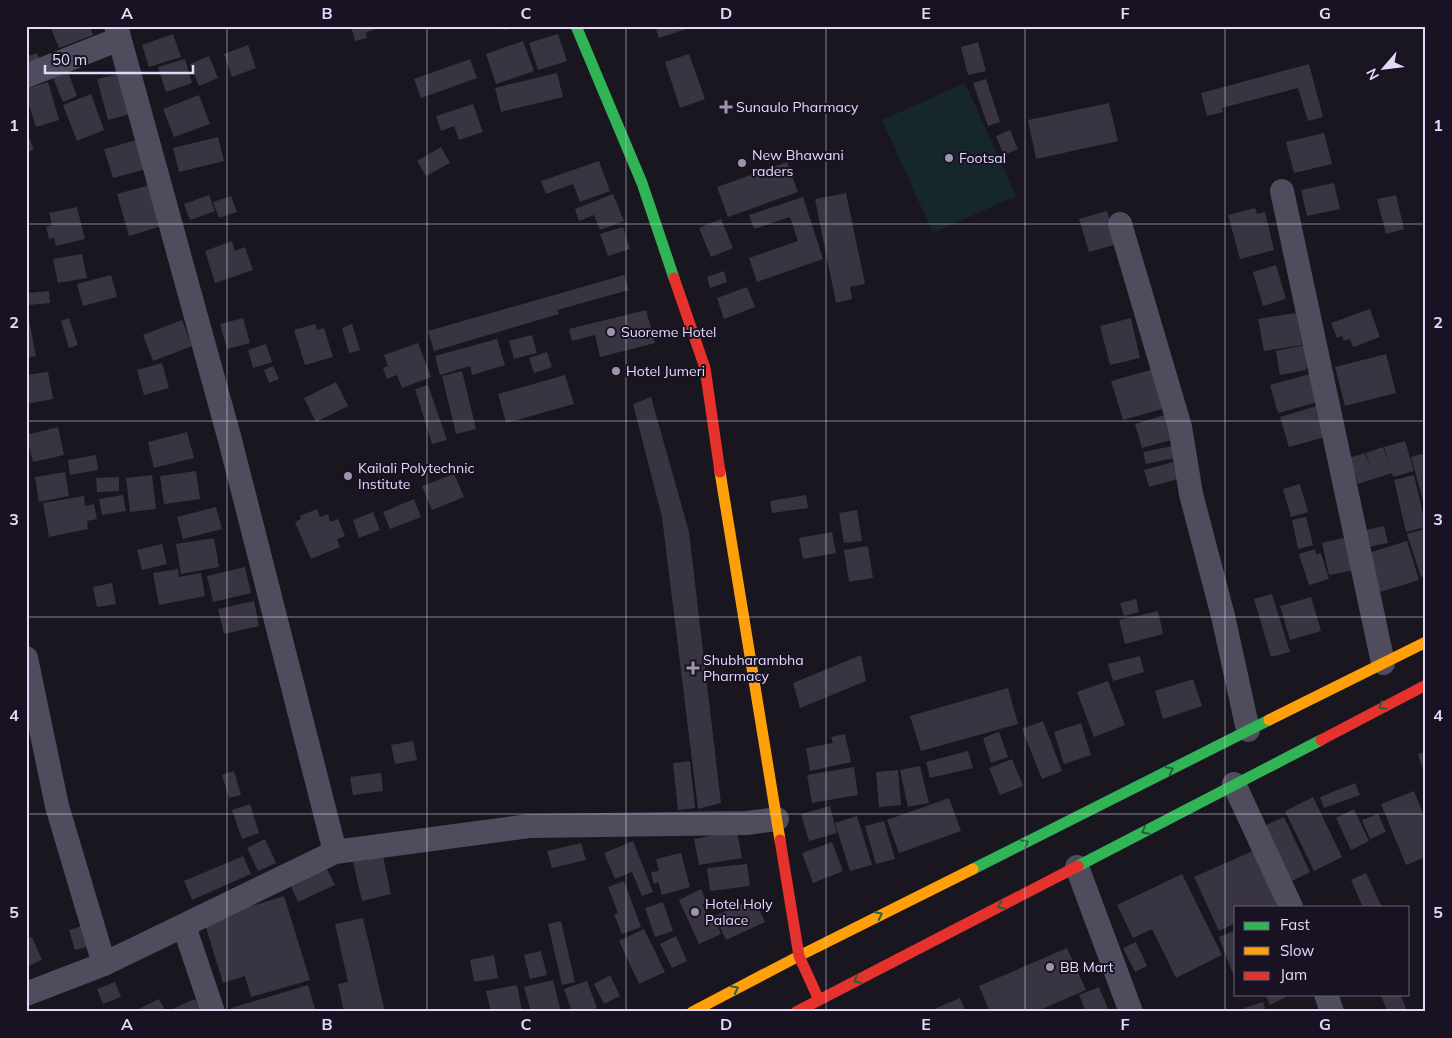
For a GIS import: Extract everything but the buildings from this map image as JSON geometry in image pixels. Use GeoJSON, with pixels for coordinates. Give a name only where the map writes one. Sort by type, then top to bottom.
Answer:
{"type":"FeatureCollection","features":[{"type":"Feature","properties":{"kind":"main road"},"geometry":{"type":"LineString","coordinates":[[576,26],[642,183],[705,368],[799,956],[819,1000]]}},
{"type":"Feature","properties":{"kind":"main road"},"geometry":{"type":"LineString","coordinates":[[692,1012],[799,956],[1426,642]]}},
{"type":"Feature","properties":{"kind":"main road"},"geometry":{"type":"LineString","coordinates":[[796,1012],[1426,685]]}},
{"type":"Feature","properties":{"kind":"street"},"geometry":{"type":"LineString","coordinates":[[26,76],[118,33],[230,440],[335,852]]}},
{"type":"Feature","properties":{"kind":"street"},"geometry":{"type":"LineString","coordinates":[[1282,191],[1383,663]]}},
{"type":"Feature","properties":{"kind":"street"},"geometry":{"type":"LineString","coordinates":[[1120,224],[1180,427],[1191,494],[1223,616],[1248,730]]}},
{"type":"Feature","properties":{"kind":"street"},"geometry":{"type":"LineString","coordinates":[[26,658],[57,806],[104,964]]}},
{"type":"Feature","properties":{"kind":"street"},"geometry":{"type":"LineString","coordinates":[[1234,784],[1291,906]]}},
{"type":"Feature","properties":{"kind":"street"},"geometry":{"type":"LineString","coordinates":[[26,994],[104,964],[335,852],[529,826],[747,823],[776,819]]}},
{"type":"Feature","properties":{"kind":"street"},"geometry":{"type":"LineString","coordinates":[[1077,867],[1131,1012]]}},
{"type":"Feature","properties":{"kind":"street"},"geometry":{"type":"LineString","coordinates":[[184,926],[213,1012]]}},
{"type":"Feature","properties":{"kind":"street"},"geometry":{"type":"LineString","coordinates":[[1327,996],[1332,1012]]}},
{"type":"Feature","properties":{"kind":"shaded area","name":"Footsal"},"geometry":{"type":"Polygon","coordinates":[[[965,83],[1016,196],[933,233],[882,120],[965,83]]]}},
{"type":"Feature","properties":{"kind":"traffic: fast"},"geometry":{"type":"LineString","coordinates":[[576,26],[642,183],[674,278]]}},
{"type":"Feature","properties":{"kind":"traffic: fast"},"geometry":{"type":"LineString","coordinates":[[973,869],[1269,720]]}},
{"type":"Feature","properties":{"kind":"traffic: fast"},"geometry":{"type":"LineString","coordinates":[[1078,866],[1321,740]]}},
{"type":"Feature","properties":{"kind":"traffic: slow"},"geometry":{"type":"LineString","coordinates":[[720,472],[780,840]]}},
{"type":"Feature","properties":{"kind":"traffic: slow"},"geometry":{"type":"LineString","coordinates":[[1269,720],[1426,642]]}},
{"type":"Feature","properties":{"kind":"traffic: slow"},"geometry":{"type":"LineString","coordinates":[[692,1012],[973,869]]}},
{"type":"Feature","properties":{"kind":"traffic: jam"},"geometry":{"type":"LineString","coordinates":[[674,278],[705,368],[720,472]]}},
{"type":"Feature","properties":{"kind":"traffic: jam"},"geometry":{"type":"LineString","coordinates":[[1321,740],[1426,685]]}},
{"type":"Feature","properties":{"kind":"traffic: jam"},"geometry":{"type":"LineString","coordinates":[[780,840],[799,956],[819,1000]]}},
{"type":"Feature","properties":{"kind":"traffic: jam"},"geometry":{"type":"LineString","coordinates":[[796,1012],[1078,866]]}},
{"type":"Feature","properties":{"kind":"place","name":"Sunaulo Pharmacy"},"geometry":{"type":"Point","coordinates":[726,107]}},
{"type":"Feature","properties":{"kind":"place","name":"Footsal"},"geometry":{"type":"Point","coordinates":[949,158]}},
{"type":"Feature","properties":{"kind":"place","name":"New Bhawani raders"},"geometry":{"type":"Point","coordinates":[742,163]}},
{"type":"Feature","properties":{"kind":"place","name":"Suoreme Hotel"},"geometry":{"type":"Point","coordinates":[611,332]}},
{"type":"Feature","properties":{"kind":"place","name":"Hotel Jumeri"},"geometry":{"type":"Point","coordinates":[616,371]}},
{"type":"Feature","properties":{"kind":"place","name":"Kailali Polytechnic Institute"},"geometry":{"type":"Point","coordinates":[348,476]}},
{"type":"Feature","properties":{"kind":"place","name":"Shubharambha Pharmacy"},"geometry":{"type":"Point","coordinates":[693,668]}},
{"type":"Feature","properties":{"kind":"place","name":"Hotel Holy Palace"},"geometry":{"type":"Point","coordinates":[695,912]}},
{"type":"Feature","properties":{"kind":"place","name":"BB Mart"},"geometry":{"type":"Point","coordinates":[1050,967]}}]}
